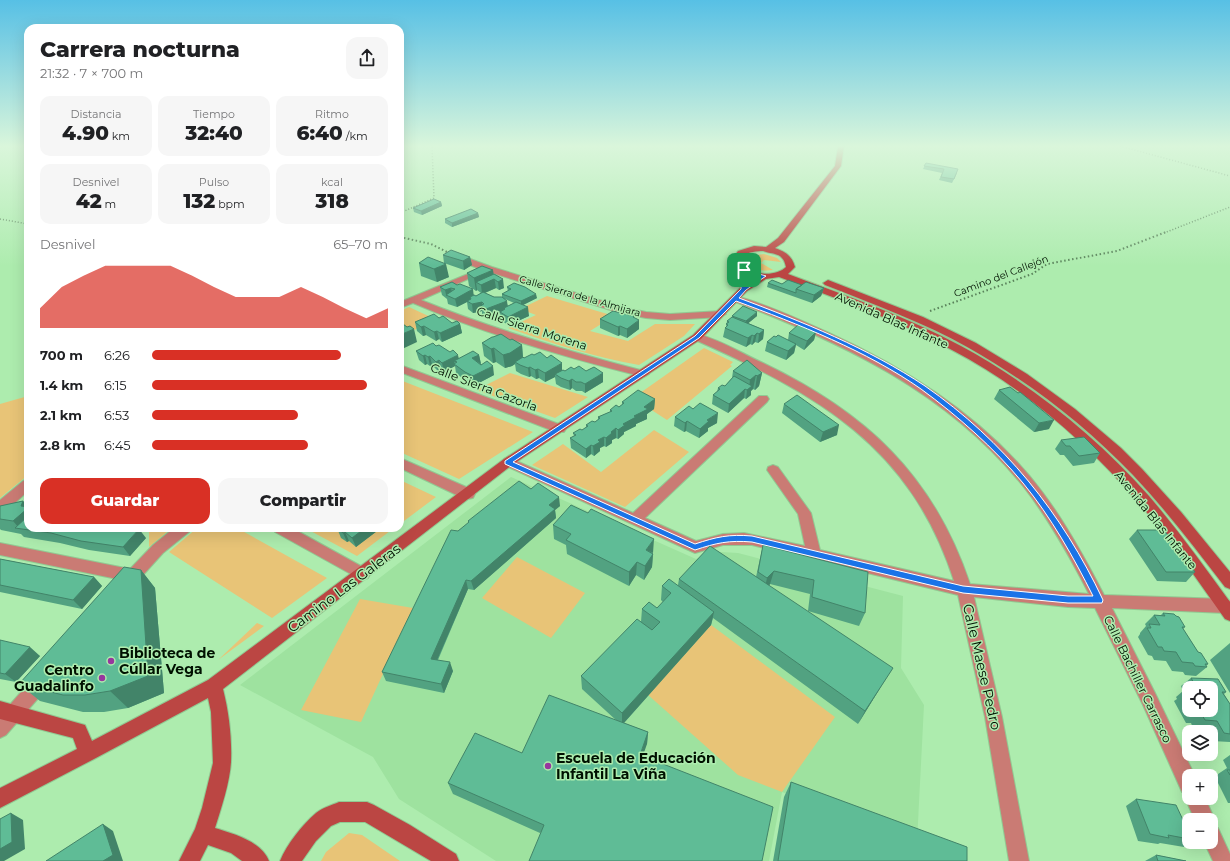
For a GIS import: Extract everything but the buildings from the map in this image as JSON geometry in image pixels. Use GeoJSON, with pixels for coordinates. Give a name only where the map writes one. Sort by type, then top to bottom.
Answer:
{"type":"FeatureCollection","features":[{"type":"Feature","properties":{"kind":"street"},"geometry":{"type":"LineString","coordinates":[[767,250],[781,240],[822,186]]}},
{"type":"Feature","properties":{"kind":"street"},"geometry":{"type":"LineString","coordinates":[[781,240],[784,255]]}},
{"type":"Feature","properties":{"kind":"street"},"geometry":{"type":"LineString","coordinates":[[754,249],[767,250],[784,255],[791,262],[785,272],[764,276],[744,270],[740,267],[737,261],[741,253],[754,249]]}},
{"type":"Feature","properties":{"kind":"street","name":"Calle Sierra de la Almijara"},"geometry":{"type":"LineString","coordinates":[[456,256],[489,269],[584,300],[620,310],[646,315],[670,316],[721,314]]}},
{"type":"Feature","properties":{"kind":"street"},"geometry":{"type":"LineString","coordinates":[[404,304],[489,269]]}},
{"type":"Feature","properties":{"kind":"street"},"geometry":{"type":"LineString","coordinates":[[740,294],[744,270]]}},
{"type":"Feature","properties":{"kind":"street","name":"Avenida Blas Infante"},"geometry":{"type":"LineString","coordinates":[[785,272],[914,317],[972,345],[1007,366],[1045,392],[1114,448],[1157,493],[1230,583]]}},
{"type":"Feature","properties":{"kind":"street","name":"Avenida Blas Infante"},"geometry":{"type":"LineString","coordinates":[[785,272],[921,330],[957,349],[1026,392],[1069,426],[1119,473],[1143,500],[1227,610]]}},
{"type":"Feature","properties":{"kind":"street","name":"Camino Las Galeras"},"geometry":{"type":"LineString","coordinates":[[0,798],[88,754],[214,686],[468,494],[508,462],[644,374],[697,337],[740,294],[764,276]]}},
{"type":"Feature","properties":{"kind":"street","name":"Calle Bachiller Carrasco"},"geometry":{"type":"LineString","coordinates":[[740,294],[872,357],[922,388],[968,423],[1004,457],[1048,510],[1088,577],[1126,652],[1182,770]]}},
{"type":"Feature","properties":{"kind":"street","name":"Calle Sierra Morena"},"geometry":{"type":"LineString","coordinates":[[414,300],[512,336],[594,362],[644,374]]}},
{"type":"Feature","properties":{"kind":"street","name":"Calle Maese Pedro"},"geometry":{"type":"LineString","coordinates":[[697,337],[818,396],[853,422],[881,447],[902,471],[929,510],[956,567],[963,590],[996,726],[1019,861]]}},
{"type":"Feature","properties":{"kind":"street","name":"Calle Sierra Cazorla"},"geometry":{"type":"LineString","coordinates":[[404,370],[560,429]]}},
{"type":"Feature","properties":{"kind":"street"},"geometry":{"type":"LineString","coordinates":[[635,519],[763,399]]}},
{"type":"Feature","properties":{"kind":"street"},"geometry":{"type":"LineString","coordinates":[[508,462],[695,547],[717,539],[752,539],[963,590],[1068,600],[1099,600],[1227,610]]}},
{"type":"Feature","properties":{"kind":"street"},"geometry":{"type":"LineString","coordinates":[[404,465],[468,494]]}},
{"type":"Feature","properties":{"kind":"street"},"geometry":{"type":"LineString","coordinates":[[773,470],[804,513],[814,554]]}},
{"type":"Feature","properties":{"kind":"street"},"geometry":{"type":"LineString","coordinates":[[0,508],[24,487]]}},
{"type":"Feature","properties":{"kind":"street"},"geometry":{"type":"LineString","coordinates":[[118,594],[158,549],[179,532]]}},
{"type":"Feature","properties":{"kind":"street"},"geometry":{"type":"LineString","coordinates":[[287,532],[363,574]]}},
{"type":"Feature","properties":{"kind":"street"},"geometry":{"type":"LineString","coordinates":[[0,549],[134,576]]}},
{"type":"Feature","properties":{"kind":"street"},"geometry":{"type":"LineString","coordinates":[[0,729],[7,712],[50,672]]}},
{"type":"Feature","properties":{"kind":"street"},"geometry":{"type":"LineString","coordinates":[[185,860],[203,834],[212,808],[222,763],[220,712],[214,686]]}},
{"type":"Feature","properties":{"kind":"street"},"geometry":{"type":"LineString","coordinates":[[7,712],[79,731],[88,754]]}},
{"type":"Feature","properties":{"kind":"street"},"geometry":{"type":"LineString","coordinates":[[290,861],[310,834],[324,819],[339,812],[367,812],[403,832],[449,861]]}},
{"type":"Feature","properties":{"kind":"street"},"geometry":{"type":"LineString","coordinates":[[203,834],[237,844],[259,861]]}},
{"type":"Feature","properties":{"kind":"street"},"geometry":{"type":"LineString","coordinates":[[1218,849],[1223,861]]}},
{"type":"Feature","properties":{"kind":"path"},"geometry":{"type":"LineString","coordinates":[[404,211],[434,198],[434,186]]}},
{"type":"Feature","properties":{"kind":"path","name":"Camino del Callejón"},"geometry":{"type":"LineString","coordinates":[[914,317],[1032,274],[1047,264],[1117,251],[1230,207]]}},
{"type":"Feature","properties":{"kind":"path"},"geometry":{"type":"LineString","coordinates":[[0,219],[24,223]]}},
{"type":"Feature","properties":{"kind":"path"},"geometry":{"type":"LineString","coordinates":[[404,238],[431,244],[456,256]]}},
{"type":"Feature","properties":{"kind":"shaded area"},"geometry":{"type":"Polygon","coordinates":[[[764,254],[777,258],[781,262],[764,260],[761,263],[773,270],[758,270],[751,266],[747,260],[752,261],[755,259],[750,256],[764,254]]]}},
{"type":"Feature","properties":{"kind":"shaded area"},"geometry":{"type":"Polygon","coordinates":[[[547,296],[614,316],[590,331],[628,341],[655,324],[695,324],[684,336],[639,365],[573,349],[508,328],[536,315],[520,309],[547,296]]]}},
{"type":"Feature","properties":{"kind":"shaded area"},"geometry":{"type":"Polygon","coordinates":[[[409,307],[437,320],[404,334],[404,309],[409,307]]]}},
{"type":"Feature","properties":{"kind":"shaded area"},"geometry":{"type":"Polygon","coordinates":[[[704,348],[733,362],[730,365],[732,366],[667,420],[633,398],[704,348]]]}},
{"type":"Feature","properties":{"kind":"shaded area"},"geometry":{"type":"Polygon","coordinates":[[[510,373],[588,397],[555,418],[476,390],[510,373]]]}},
{"type":"Feature","properties":{"kind":"shaded area"},"geometry":{"type":"Polygon","coordinates":[[[404,382],[533,432],[459,479],[404,454],[404,382]]]}},
{"type":"Feature","properties":{"kind":"shaded area"},"geometry":{"type":"Polygon","coordinates":[[[24,397],[24,478],[0,498],[0,404],[24,397]]]}},
{"type":"Feature","properties":{"kind":"shaded area"},"geometry":{"type":"Polygon","coordinates":[[[654,430],[689,452],[625,507],[532,465],[563,444],[601,472],[654,430]]]}},
{"type":"Feature","properties":{"kind":"shaded area"},"geometry":{"type":"Polygon","coordinates":[[[511,477],[696,559],[721,552],[738,553],[903,596],[901,668],[924,705],[917,842],[782,792],[769,861],[496,861],[399,799],[373,757],[240,685],[511,477]]]}},
{"type":"Feature","properties":{"kind":"shaded area"},"geometry":{"type":"Polygon","coordinates":[[[404,482],[436,497],[404,521],[404,482]]]}},
{"type":"Feature","properties":{"kind":"shaded area"},"geometry":{"type":"Polygon","coordinates":[[[149,532],[167,532],[149,547],[149,532]]]}},
{"type":"Feature","properties":{"kind":"shaded area"},"geometry":{"type":"Polygon","coordinates":[[[192,532],[244,532],[327,578],[272,618],[169,552],[192,532]]]}},
{"type":"Feature","properties":{"kind":"shaded area"},"geometry":{"type":"Polygon","coordinates":[[[312,532],[389,532],[357,556],[312,532]]]}},
{"type":"Feature","properties":{"kind":"shaded area"},"geometry":{"type":"Polygon","coordinates":[[[517,557],[585,593],[551,638],[482,598],[517,557]]]}},
{"type":"Feature","properties":{"kind":"shaded area"},"geometry":{"type":"Polygon","coordinates":[[[360,599],[413,608],[361,722],[301,710],[360,599]]]}},
{"type":"Feature","properties":{"kind":"shaded area"},"geometry":{"type":"Polygon","coordinates":[[[257,623],[264,626],[218,660],[257,623]]]}},
{"type":"Feature","properties":{"kind":"shaded area"},"geometry":{"type":"Polygon","coordinates":[[[711,625],[835,717],[782,792],[738,775],[647,694],[711,625]]]}},
{"type":"Feature","properties":{"kind":"shaded area"},"geometry":{"type":"Polygon","coordinates":[[[349,833],[362,835],[400,861],[321,861],[326,852],[349,833]]]}},
{"type":"Feature","properties":{"kind":"place","name":"Biblioteca de Cúllar Vega"},"geometry":{"type":"Point","coordinates":[111,661]}},
{"type":"Feature","properties":{"kind":"place","name":"Centro Guadalinfo"},"geometry":{"type":"Point","coordinates":[102,678]}},
{"type":"Feature","properties":{"kind":"place","name":"Escuela de Educación Infantil La Viña"},"geometry":{"type":"Point","coordinates":[548,766]}},
{"type":"Feature","properties":{"kind":"route"},"geometry":{"type":"LineString","coordinates":[[744,270],[744,289],[736,299],[697,337],[508,462],[695,547],[717,539],[752,539],[963,590],[1068,600],[1099,600],[1088,577],[1048,510],[1004,457],[968,423],[922,388],[872,357],[793,320],[736,299],[744,289],[764,276],[752,274],[744,270]]}}]}
